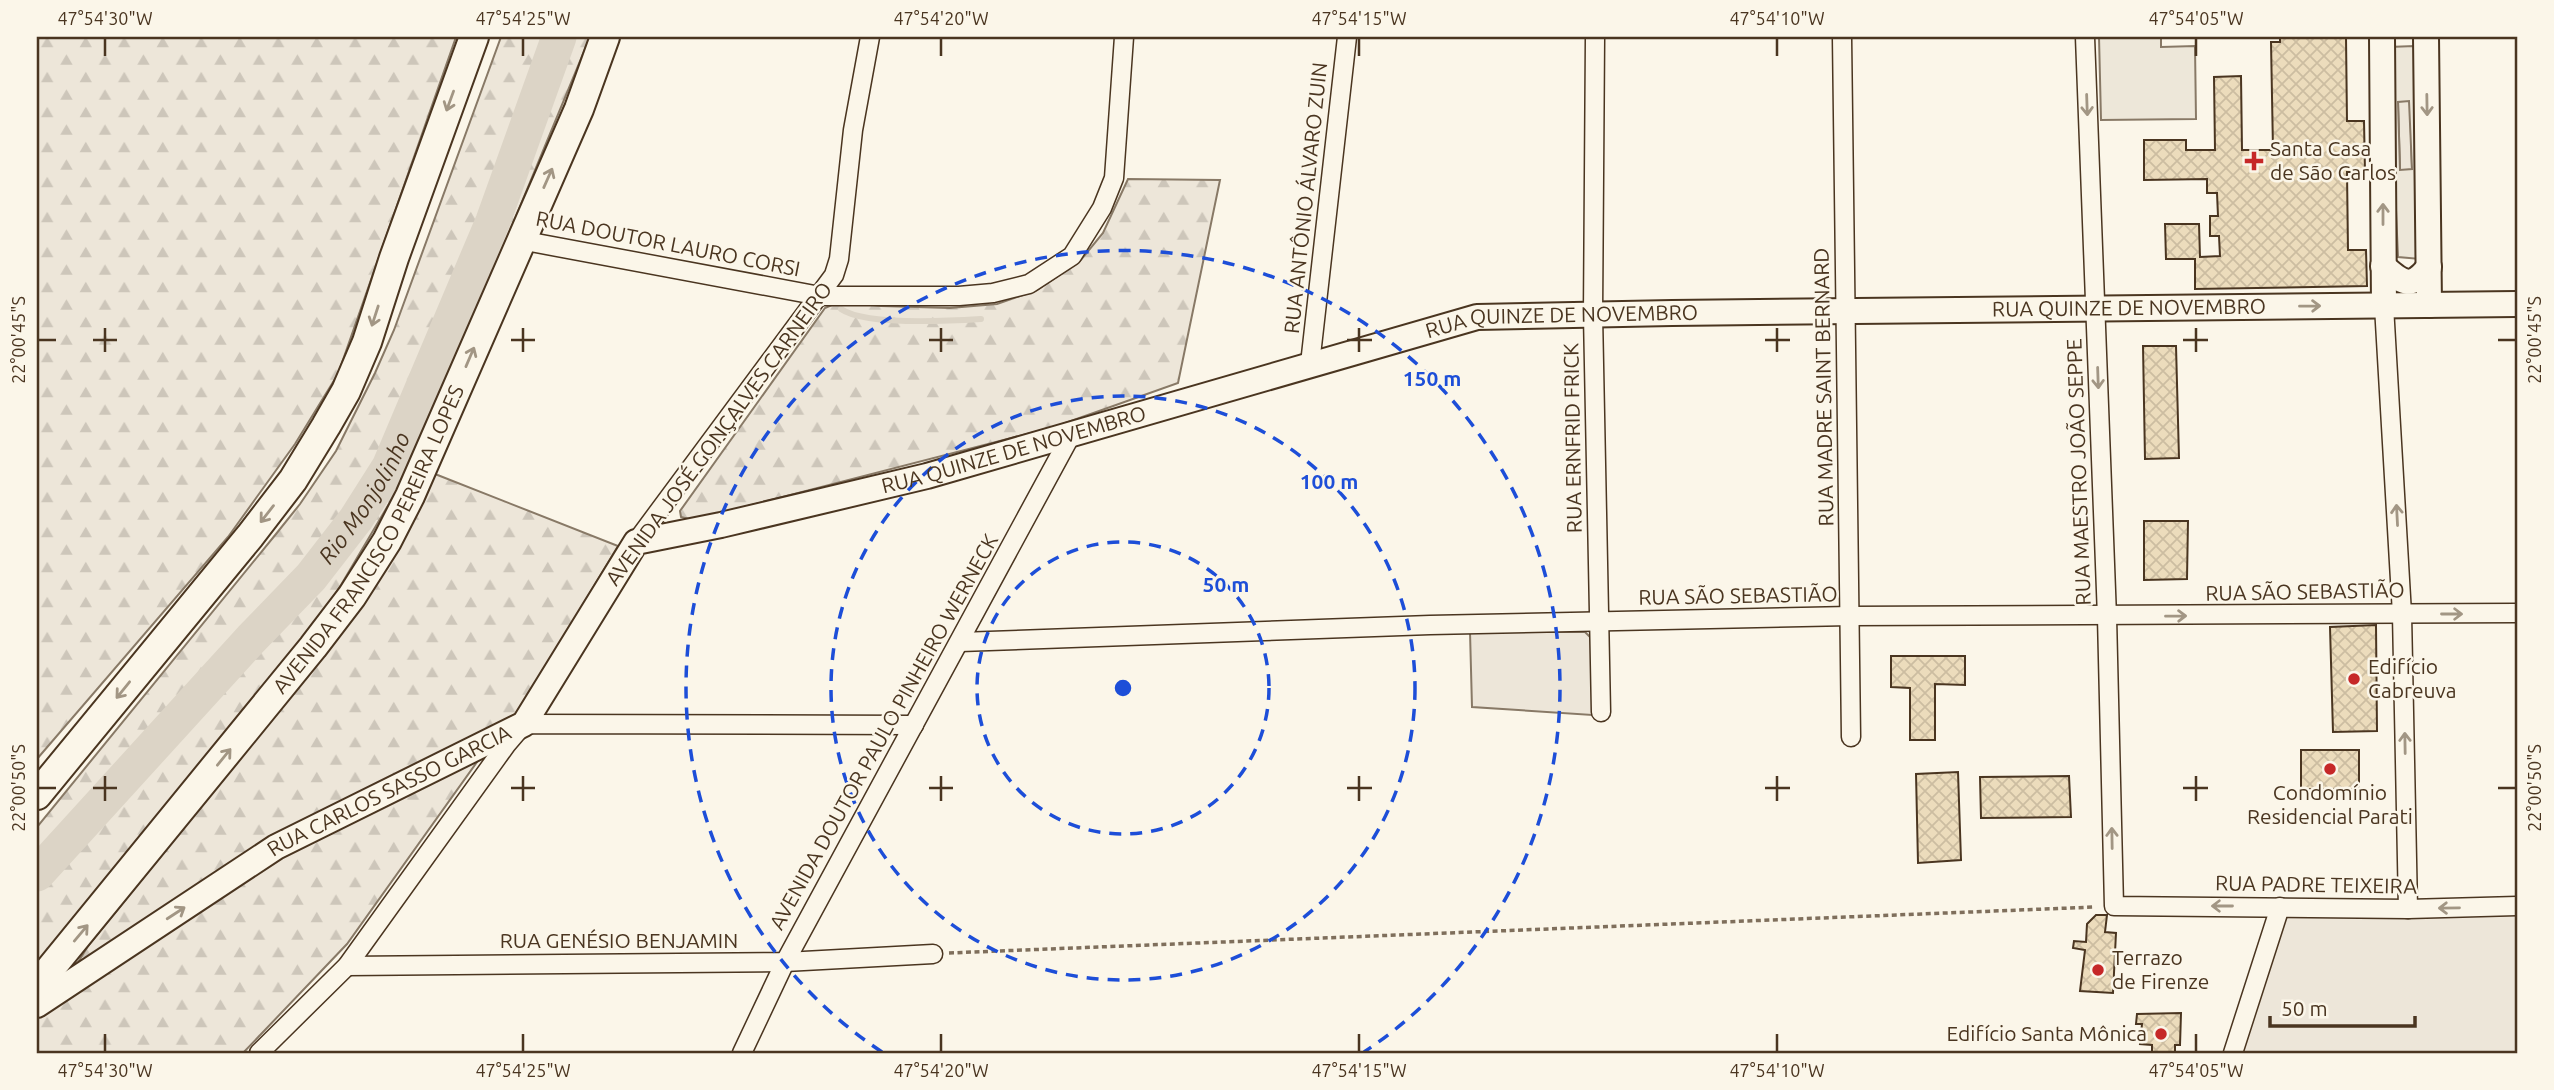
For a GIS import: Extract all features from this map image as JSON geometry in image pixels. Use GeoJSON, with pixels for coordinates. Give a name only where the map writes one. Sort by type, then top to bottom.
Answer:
{"type":"FeatureCollection","features":[{"type":"Feature","properties":{"kind":"main road"},"geometry":{"type":"LineString","coordinates":[[37,795],[250,536],[293,480],[326,426],[346,391],[367,342],[394,258],[474,37]]}},
{"type":"Feature","properties":{"kind":"main road","name":"AVENIDA FRANCISCO PEREIRA LOPES"},"geometry":{"type":"LineString","coordinates":[[37,985],[352,596],[387,541],[410,496],[579,109],[605,37]]}},
{"type":"Feature","properties":{"kind":"main road"},"geometry":{"type":"LineString","coordinates":[[2421,41],[2430,305]]}},
{"type":"Feature","properties":{"kind":"main road"},"geometry":{"type":"LineString","coordinates":[[2384,306],[2385,42]]}},
{"type":"Feature","properties":{"kind":"main road"},"geometry":{"type":"LineString","coordinates":[[2383,266],[2397,279],[2412,282],[2420,279],[2429,267]]}},
{"type":"Feature","properties":{"kind":"main road","name":"RUA QUINZE DE NOVEMBRO"},"geometry":{"type":"LineString","coordinates":[[636,542],[721,525],[927,476],[1477,317],[2517,304]]}},
{"type":"Feature","properties":{"kind":"main road","name":"AVENIDA JOSÉ GONÇALVES CARNEIRO"},"geometry":{"type":"LineString","coordinates":[[524,724],[636,542]]}},
{"type":"Feature","properties":{"kind":"main road","name":"RUA CARLOS SASSO GARCIA"},"geometry":{"type":"LineString","coordinates":[[37,1005],[276,847],[524,724]]}},
{"type":"Feature","properties":{"kind":"street","name":"AVENIDA JOSÉ GONÇALVES CARNEIRO"},"geometry":{"type":"LineString","coordinates":[[636,542],[834,275],[839,259],[853,130],[870,37]]}},
{"type":"Feature","properties":{"kind":"street","name":"RUA DOUTOR LAURO CORSI"},"geometry":{"type":"LineString","coordinates":[[520,240],[820,296],[958,296],[993,293],[1029,284],[1072,256],[1102,208],[1114,178],[1124,37]]}},
{"type":"Feature","properties":{"kind":"street","name":"RUA ANTÔNIO ÁLVARO ZUIN"},"geometry":{"type":"LineString","coordinates":[[1310,364],[1347,37]]}},
{"type":"Feature","properties":{"kind":"street","name":"RUA ERNFRID FRICK"},"geometry":{"type":"LineString","coordinates":[[1595,37],[1593,315],[1597,622],[1601,712]]}},
{"type":"Feature","properties":{"kind":"street","name":"RUA MADRE SAINT BERNARD"},"geometry":{"type":"LineString","coordinates":[[1842,37],[1851,737]]}},
{"type":"Feature","properties":{"kind":"street","name":"RUA MAESTRO JOÃO SEPPE"},"geometry":{"type":"LineString","coordinates":[[2085,37],[2107,617],[2114,906]]}},
{"type":"Feature","properties":{"kind":"street"},"geometry":{"type":"LineString","coordinates":[[2384,306],[2402,614],[2408,909]]}},
{"type":"Feature","properties":{"kind":"street","name":"AVENIDA DOUTOR PAULO PINHEIRO WERNECK"},"geometry":{"type":"LineString","coordinates":[[742,1053],[785,962],[1071,435]]}},
{"type":"Feature","properties":{"kind":"street","name":"RUA SÃO SEBASTIÃO"},"geometry":{"type":"LineString","coordinates":[[960,642],[1850,616],[2107,617],[2517,613]]}},
{"type":"Feature","properties":{"kind":"street","name":"AVENIDA JOSÉ GONÇALVES CARNEIRO"},"geometry":{"type":"LineString","coordinates":[[259,1053],[347,966],[506,744],[524,724]]}},
{"type":"Feature","properties":{"kind":"street","name":"RUA CARLOS SASSO GARCIA"},"geometry":{"type":"LineString","coordinates":[[524,724],[914,726]]}},
{"type":"Feature","properties":{"kind":"street","name":"RUA PADRE TEIXEIRA"},"geometry":{"type":"LineString","coordinates":[[2114,906],[2408,909],[2517,906]]}},
{"type":"Feature","properties":{"kind":"street"},"geometry":{"type":"LineString","coordinates":[[2233,1053],[2280,907]]}},
{"type":"Feature","properties":{"kind":"street","name":"RUA GENÉSIO BENJAMIN"},"geometry":{"type":"LineString","coordinates":[[347,966],[785,962],[933,954]]}},
{"type":"Feature","properties":{"kind":"path"},"geometry":{"type":"LineString","coordinates":[[933,954],[2114,906]]}},
{"type":"Feature","properties":{"kind":"green space"},"geometry":{"type":"Polygon","coordinates":[[[37,37],[456,37],[338,374],[295,444],[228,537],[37,759],[37,37]]]}},
{"type":"Feature","properties":{"kind":"green space"},"geometry":{"type":"Polygon","coordinates":[[[501,37],[590,37],[474,318],[396,492],[325,610],[166,812],[37,966],[37,827],[300,504],[336,451],[394,330],[501,37]]]}},
{"type":"Feature","properties":{"kind":"green space"},"geometry":{"type":"Polygon","coordinates":[[[2398,101],[2410,101],[2412,170],[2400,170],[2398,101]]]}},
{"type":"Feature","properties":{"kind":"green space"},"geometry":{"type":"Polygon","coordinates":[[[1128,179],[1220,180],[1178,383],[1054,427],[705,517],[681,517],[680,511],[825,308],[841,301],[881,306],[950,308],[997,304],[1037,290],[1080,261],[1103,233],[1128,179]]]}},
{"type":"Feature","properties":{"kind":"green space"},"geometry":{"type":"Polygon","coordinates":[[[435,474],[618,546],[518,713],[302,826],[77,964],[88,946],[336,640],[435,474]]]}},
{"type":"Feature","properties":{"kind":"green space"},"geometry":{"type":"Polygon","coordinates":[[[1470,632],[1585,632],[1592,639],[1592,715],[1472,707],[1470,632]]]}},
{"type":"Feature","properties":{"kind":"green space"},"geometry":{"type":"Polygon","coordinates":[[[482,755],[347,944],[243,1053],[37,1053],[37,1014],[299,845],[482,755]]]}},
{"type":"Feature","properties":{"kind":"green space"},"geometry":{"type":"Polygon","coordinates":[[[2285,913],[2517,915],[2517,1053],[2242,1053],[2285,913]]]}},
{"type":"Feature","properties":{"kind":"shaded area"},"geometry":{"type":"Polygon","coordinates":[[[2099,37],[2161,37],[2161,47],[2195,46],[2196,119],[2101,120],[2099,37]]]}},
{"type":"Feature","properties":{"kind":"shaded area"},"geometry":{"type":"Polygon","coordinates":[[[2414,46],[2420,259],[2398,257],[2389,47],[2414,46]],[[2409,101],[2398,102],[2400,170],[2412,169],[2409,101]]]}},
{"type":"Feature","properties":{"kind":"building","name":"Santa Casa de São Carlos"},"geometry":{"type":"Polygon","coordinates":[[[2280,37],[2346,37],[2347,121],[2364,121],[2365,172],[2347,172],[2348,250],[2366,250],[2367,286],[2195,289],[2195,259],[2166,259],[2165,224],[2199,224],[2200,257],[2220,256],[2219,236],[2210,236],[2210,216],[2218,216],[2217,193],[2207,193],[2207,179],[2144,180],[2144,140],[2186,140],[2186,150],[2215,150],[2214,77],[2241,76],[2242,150],[2273,150],[2271,42],[2280,42],[2280,37]]]}},
{"type":"Feature","properties":{"kind":"building"},"geometry":{"type":"Polygon","coordinates":[[[2143,346],[2176,346],[2179,458],[2145,459],[2143,346]]]}},
{"type":"Feature","properties":{"kind":"building"},"geometry":{"type":"Polygon","coordinates":[[[2144,521],[2188,521],[2187,579],[2144,580],[2144,521]]]}},
{"type":"Feature","properties":{"kind":"building","name":"Edifício Cabreuva"},"geometry":{"type":"Polygon","coordinates":[[[2376,625],[2377,731],[2333,732],[2330,627],[2376,625]]]}},
{"type":"Feature","properties":{"kind":"building"},"geometry":{"type":"Polygon","coordinates":[[[1891,656],[1965,656],[1965,685],[1935,684],[1935,740],[1910,740],[1910,688],[1891,687],[1891,656]]]}},
{"type":"Feature","properties":{"kind":"building","name":"Condomínio Residencial Parati"},"geometry":{"type":"Polygon","coordinates":[[[2301,750],[2359,750],[2359,789],[2301,789],[2301,750]]]}},
{"type":"Feature","properties":{"kind":"building"},"geometry":{"type":"Polygon","coordinates":[[[1958,772],[1961,860],[1918,863],[1916,774],[1958,772]]]}},
{"type":"Feature","properties":{"kind":"building"},"geometry":{"type":"Polygon","coordinates":[[[2069,776],[2071,817],[1981,818],[1980,777],[2069,776]]]}},
{"type":"Feature","properties":{"kind":"building","name":"Terrazo de Firenze"},"geometry":{"type":"Polygon","coordinates":[[[2096,915],[2107,915],[2105,932],[2116,933],[2113,993],[2080,991],[2085,950],[2073,948],[2074,941],[2086,942],[2087,924],[2096,915]]]}},
{"type":"Feature","properties":{"kind":"building","name":"Edifício Santa Mônica"},"geometry":{"type":"Polygon","coordinates":[[[2181,1013],[2180,1045],[2175,1045],[2175,1053],[2152,1053],[2152,1045],[2140,1044],[2142,1024],[2136,1024],[2137,1014],[2181,1013]]]}},
{"type":"Feature","properties":{"kind":"waterway","name":"Rio Monjolinho"},"geometry":{"type":"LineString","coordinates":[[37,874],[311,577],[356,519],[389,467],[493,221],[559,37]]}},
{"type":"Feature","properties":{"kind":"waterway"},"geometry":{"type":"LineString","coordinates":[[841,309],[868,318],[887,320],[981,319]]}},
{"type":"Feature","properties":{"kind":"place","name":"Santa Casa de São Carlos"},"geometry":{"type":"Point","coordinates":[2254,161]}},
{"type":"Feature","properties":{"kind":"place","name":"Edifício Cabreuva"},"geometry":{"type":"Point","coordinates":[2354,679]}},
{"type":"Feature","properties":{"kind":"place","name":"Condomínio Residencial Parati"},"geometry":{"type":"Point","coordinates":[2330,769]}},
{"type":"Feature","properties":{"kind":"place","name":"Terrazo de Firenze"},"geometry":{"type":"Point","coordinates":[2098,970]}},
{"type":"Feature","properties":{"kind":"place","name":"Edifício Santa Mônica"},"geometry":{"type":"Point","coordinates":[2161,1034]}}]}
